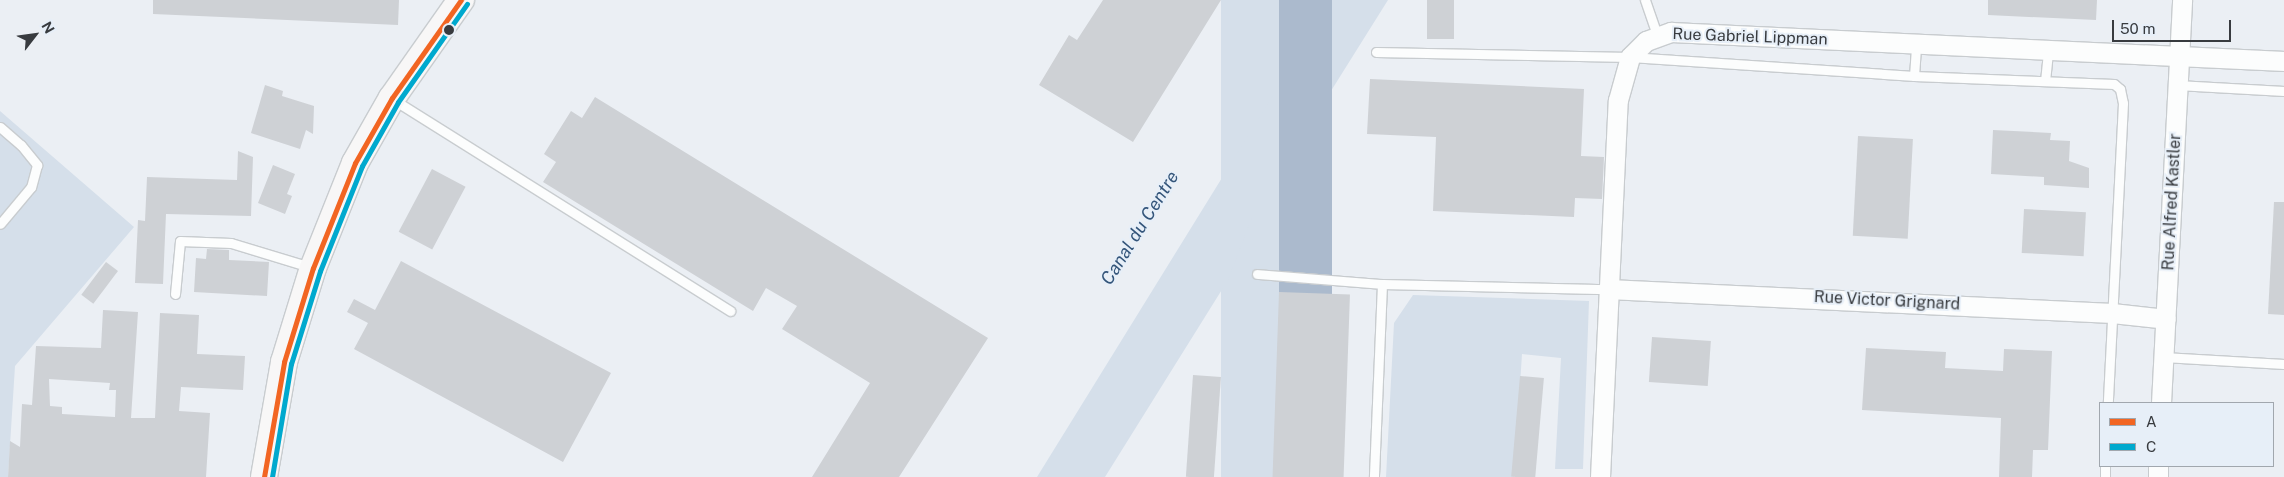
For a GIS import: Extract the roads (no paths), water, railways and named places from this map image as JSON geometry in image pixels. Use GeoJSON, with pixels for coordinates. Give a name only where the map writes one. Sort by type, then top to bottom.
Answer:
{"type":"FeatureCollection","features":[{"type":"Feature","properties":{"kind":"main road"},"geometry":{"type":"LineString","coordinates":[[264,477],[284,362],[313,268],[355,163],[392,98],[461,0]]}},
{"type":"Feature","properties":{"kind":"street","name":"Rue Alfred Kastler"},"geometry":{"type":"LineString","coordinates":[[2161,402],[2182,0]]}},
{"type":"Feature","properties":{"kind":"street","name":"Rue Gabriel Lippman"},"geometry":{"type":"LineString","coordinates":[[1630,57],[1646,41],[1657,35],[1671,32],[2284,61]]}},
{"type":"Feature","properties":{"kind":"street"},"geometry":{"type":"LineString","coordinates":[[1600,477],[1618,100],[1630,57]]}},
{"type":"Feature","properties":{"kind":"street","name":"Rue Victor Grignard"},"geometry":{"type":"LineString","coordinates":[[1608,289],[2112,312],[2166,319]]}},
{"type":"Feature","properties":{"kind":"lane"},"geometry":{"type":"LineString","coordinates":[[1645,0],[1657,35]]}},
{"type":"Feature","properties":{"kind":"lane"},"geometry":{"type":"LineString","coordinates":[[1914,76],[1916,44]]}},
{"type":"Feature","properties":{"kind":"lane"},"geometry":{"type":"LineString","coordinates":[[2045,81],[2048,50]]}},
{"type":"Feature","properties":{"kind":"lane"},"geometry":{"type":"LineString","coordinates":[[1376,52],[1630,57],[1914,76],[2045,81],[2108,81],[2120,89],[2123,95],[2108,402]]}},
{"type":"Feature","properties":{"kind":"lane"},"geometry":{"type":"LineString","coordinates":[[2178,86],[2284,91]]}},
{"type":"Feature","properties":{"kind":"lane"},"geometry":{"type":"LineString","coordinates":[[392,98],[730,311]]}},
{"type":"Feature","properties":{"kind":"lane"},"geometry":{"type":"LineString","coordinates":[[0,127],[22,145],[37,165],[31,187],[0,224]]}},
{"type":"Feature","properties":{"kind":"lane"},"geometry":{"type":"LineString","coordinates":[[174,294],[180,241],[231,243],[313,268]]}},
{"type":"Feature","properties":{"kind":"lane"},"geometry":{"type":"LineString","coordinates":[[1257,274],[1382,284],[1608,289]]}},
{"type":"Feature","properties":{"kind":"lane"},"geometry":{"type":"LineString","coordinates":[[1374,477],[1382,284]]}},
{"type":"Feature","properties":{"kind":"lane"},"geometry":{"type":"LineString","coordinates":[[2163,357],[2284,364]]}},
{"type":"Feature","properties":{"kind":"water"},"geometry":{"type":"Polygon","coordinates":[[[1279,0],[1332,0],[1332,477],[1279,477],[1279,0]]]}},
{"type":"Feature","properties":{"kind":"water label","name":"Canal du Centre"},"geometry":{"type":"Point","coordinates":[1140,228]}}]}
